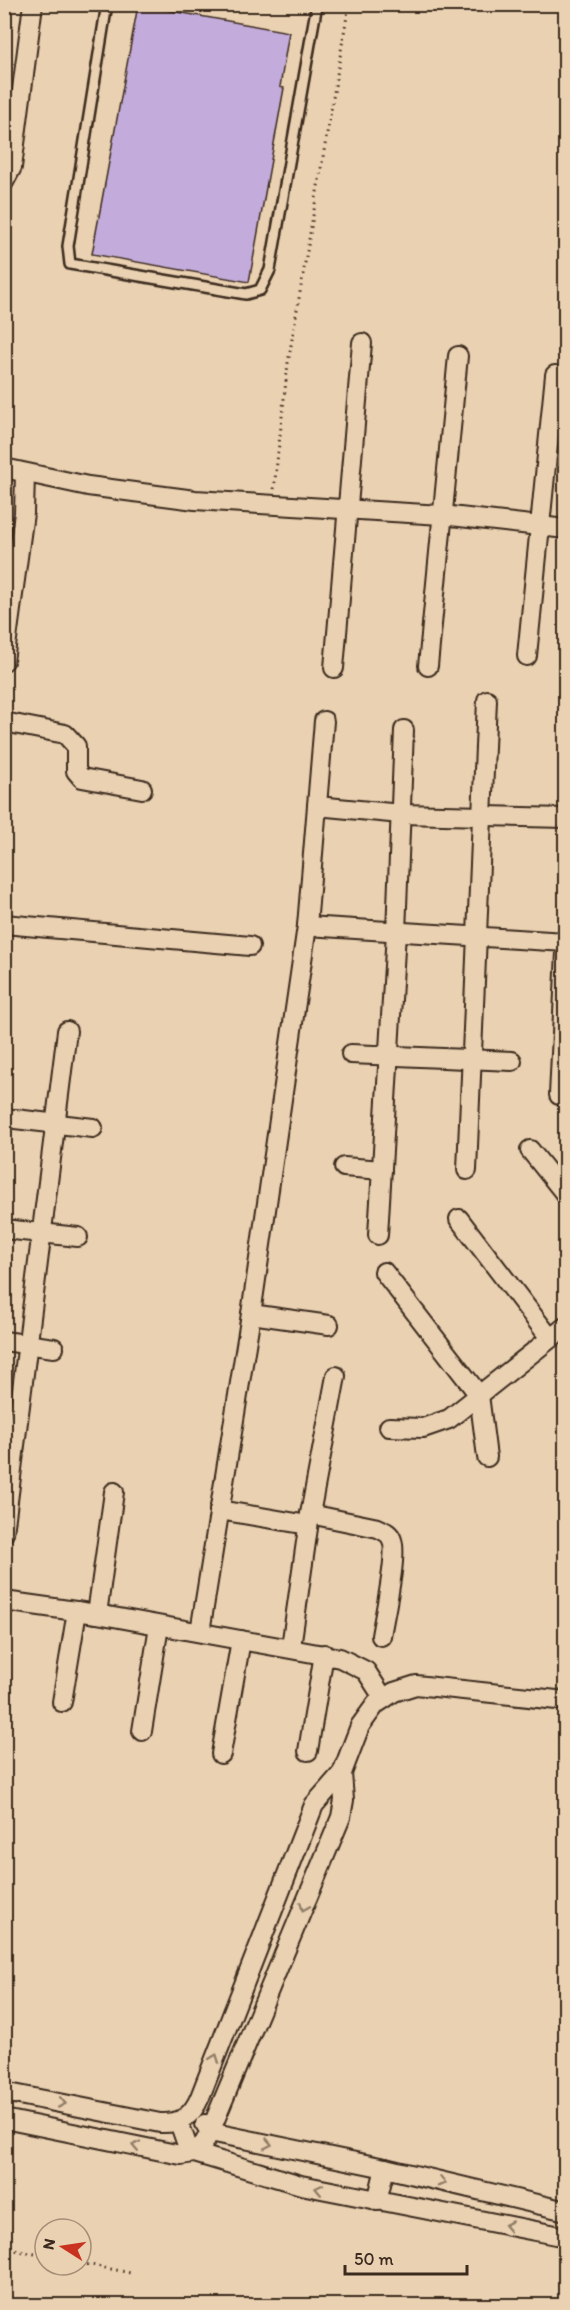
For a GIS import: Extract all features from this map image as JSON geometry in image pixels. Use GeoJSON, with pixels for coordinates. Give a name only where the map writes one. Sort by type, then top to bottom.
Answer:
{"type":"FeatureCollection","features":[{"type":"Feature","properties":{"kind":"street"},"geometry":{"type":"LineString","coordinates":[[4,182],[12,167],[33,4]]}},
{"type":"Feature","properties":{"kind":"street"},"geometry":{"type":"LineString","coordinates":[[334,668],[362,343]]}},
{"type":"Feature","properties":{"kind":"street"},"geometry":{"type":"LineString","coordinates":[[428,666],[458,356]]}},
{"type":"Feature","properties":{"kind":"street"},"geometry":{"type":"LineString","coordinates":[[526,656],[555,375]]}},
{"type":"Feature","properties":{"kind":"street"},"geometry":{"type":"LineString","coordinates":[[4,468],[88,486],[195,500],[442,515],[566,529]]}},
{"type":"Feature","properties":{"kind":"street"},"geometry":{"type":"LineString","coordinates":[[4,662],[24,513],[25,473]]}},
{"type":"Feature","properties":{"kind":"street"},"geometry":{"type":"LineString","coordinates":[[467,1170],[487,700]]}},
{"type":"Feature","properties":{"kind":"street"},"geometry":{"type":"LineString","coordinates":[[4,722],[66,734],[76,746],[76,771],[82,778],[142,789]]}},
{"type":"Feature","properties":{"kind":"street"},"geometry":{"type":"LineString","coordinates":[[200,1632],[251,1314],[307,926],[324,722]]}},
{"type":"Feature","properties":{"kind":"street"},"geometry":{"type":"LineString","coordinates":[[378,1235],[396,932],[404,730]]}},
{"type":"Feature","properties":{"kind":"street"},"geometry":{"type":"LineString","coordinates":[[317,806],[401,814],[566,818]]}},
{"type":"Feature","properties":{"kind":"street"},"geometry":{"type":"LineString","coordinates":[[4,924],[250,946]]}},
{"type":"Feature","properties":{"kind":"street"},"geometry":{"type":"LineString","coordinates":[[307,926],[566,942]]}},
{"type":"Feature","properties":{"kind":"street"},"geometry":{"type":"LineString","coordinates":[[559,1095],[566,952]]}},
{"type":"Feature","properties":{"kind":"street"},"geometry":{"type":"LineString","coordinates":[[4,1533],[67,1031]]}},
{"type":"Feature","properties":{"kind":"street"},"geometry":{"type":"LineString","coordinates":[[351,1054],[512,1061]]}},
{"type":"Feature","properties":{"kind":"street"},"geometry":{"type":"LineString","coordinates":[[15,1119],[93,1128]]}},
{"type":"Feature","properties":{"kind":"street"},"geometry":{"type":"LineString","coordinates":[[530,1150],[566,1195]]}},
{"type":"Feature","properties":{"kind":"street"},"geometry":{"type":"LineString","coordinates":[[344,1167],[382,1170]]}},
{"type":"Feature","properties":{"kind":"street"},"geometry":{"type":"LineString","coordinates":[[389,1427],[437,1425],[449,1419],[561,1334],[459,1219]]}},
{"type":"Feature","properties":{"kind":"street"},"geometry":{"type":"LineString","coordinates":[[4,1228],[78,1237]]}},
{"type":"Feature","properties":{"kind":"street"},"geometry":{"type":"LineString","coordinates":[[384,1272],[479,1395],[487,1457]]}},
{"type":"Feature","properties":{"kind":"street"},"geometry":{"type":"LineString","coordinates":[[251,1314],[329,1325]]}},
{"type":"Feature","properties":{"kind":"street"},"geometry":{"type":"LineString","coordinates":[[4,1341],[54,1348]]}},
{"type":"Feature","properties":{"kind":"street"},"geometry":{"type":"LineString","coordinates":[[291,1647],[309,1519],[336,1376]]}},
{"type":"Feature","properties":{"kind":"street"},"geometry":{"type":"LineString","coordinates":[[97,1614],[114,1492]]}},
{"type":"Feature","properties":{"kind":"street"},"geometry":{"type":"LineString","coordinates":[[219,1510],[378,1528],[388,1533],[393,1542],[393,1559],[381,1636]]}},
{"type":"Feature","properties":{"kind":"street"},"geometry":{"type":"LineString","coordinates":[[4,1601],[97,1614],[291,1647],[340,1658],[366,1671],[384,1699]]}},
{"type":"Feature","properties":{"kind":"street"},"geometry":{"type":"LineString","coordinates":[[62,1702],[77,1611]]}},
{"type":"Feature","properties":{"kind":"street"},"geometry":{"type":"LineString","coordinates":[[142,1731],[159,1626]]}},
{"type":"Feature","properties":{"kind":"street"},"geometry":{"type":"LineString","coordinates":[[221,1754],[241,1640]]}},
{"type":"Feature","properties":{"kind":"street"},"geometry":{"type":"LineString","coordinates":[[308,1751],[324,1654]]}},
{"type":"Feature","properties":{"kind":"street"},"geometry":{"type":"LineString","coordinates":[[4,2092],[160,2123],[179,2122],[195,2110],[314,1805],[342,1773],[360,1726],[376,1704],[394,1692],[416,1685],[566,1701]]}},
{"type":"Feature","properties":{"kind":"street"},"geometry":{"type":"LineString","coordinates":[[194,2153],[204,2143],[210,2132],[327,1853],[341,1817],[344,1800],[342,1773]]}},
{"type":"Feature","properties":{"kind":"street"},"geometry":{"type":"LineString","coordinates":[[293,1862],[319,1872]]}},
{"type":"Feature","properties":{"kind":"street"},"geometry":{"type":"LineString","coordinates":[[195,2110],[210,2132],[385,2168],[566,2211]]}},
{"type":"Feature","properties":{"kind":"street"},"geometry":{"type":"LineString","coordinates":[[4,2119],[181,2155],[194,2153],[301,2185],[566,2237]]}},
{"type":"Feature","properties":{"kind":"street"},"geometry":{"type":"LineString","coordinates":[[179,2122],[187,2145],[194,2153]]}},
{"type":"Feature","properties":{"kind":"street"},"geometry":{"type":"LineString","coordinates":[[377,2201],[385,2168]]}},
{"type":"Feature","properties":{"kind":"lane"},"geometry":{"type":"LineString","coordinates":[[108,4],[68,246],[70,264],[82,268],[246,294],[260,290],[270,270],[317,4]]}},
{"type":"Feature","properties":{"kind":"path"},"geometry":{"type":"LineString","coordinates":[[272,503],[288,363],[349,4]]}},
{"type":"Feature","properties":{"kind":"path"},"geometry":{"type":"LineString","coordinates":[[4,2248],[33,2254]]}},
{"type":"Feature","properties":{"kind":"path"},"geometry":{"type":"LineString","coordinates":[[93,2265],[132,2273]]}},
{"type":"Feature","properties":{"kind":"building"},"geometry":{"type":"Polygon","coordinates":[[[138,5],[289,32],[280,87],[284,88],[249,282],[92,254],[138,5]]]}}]}
